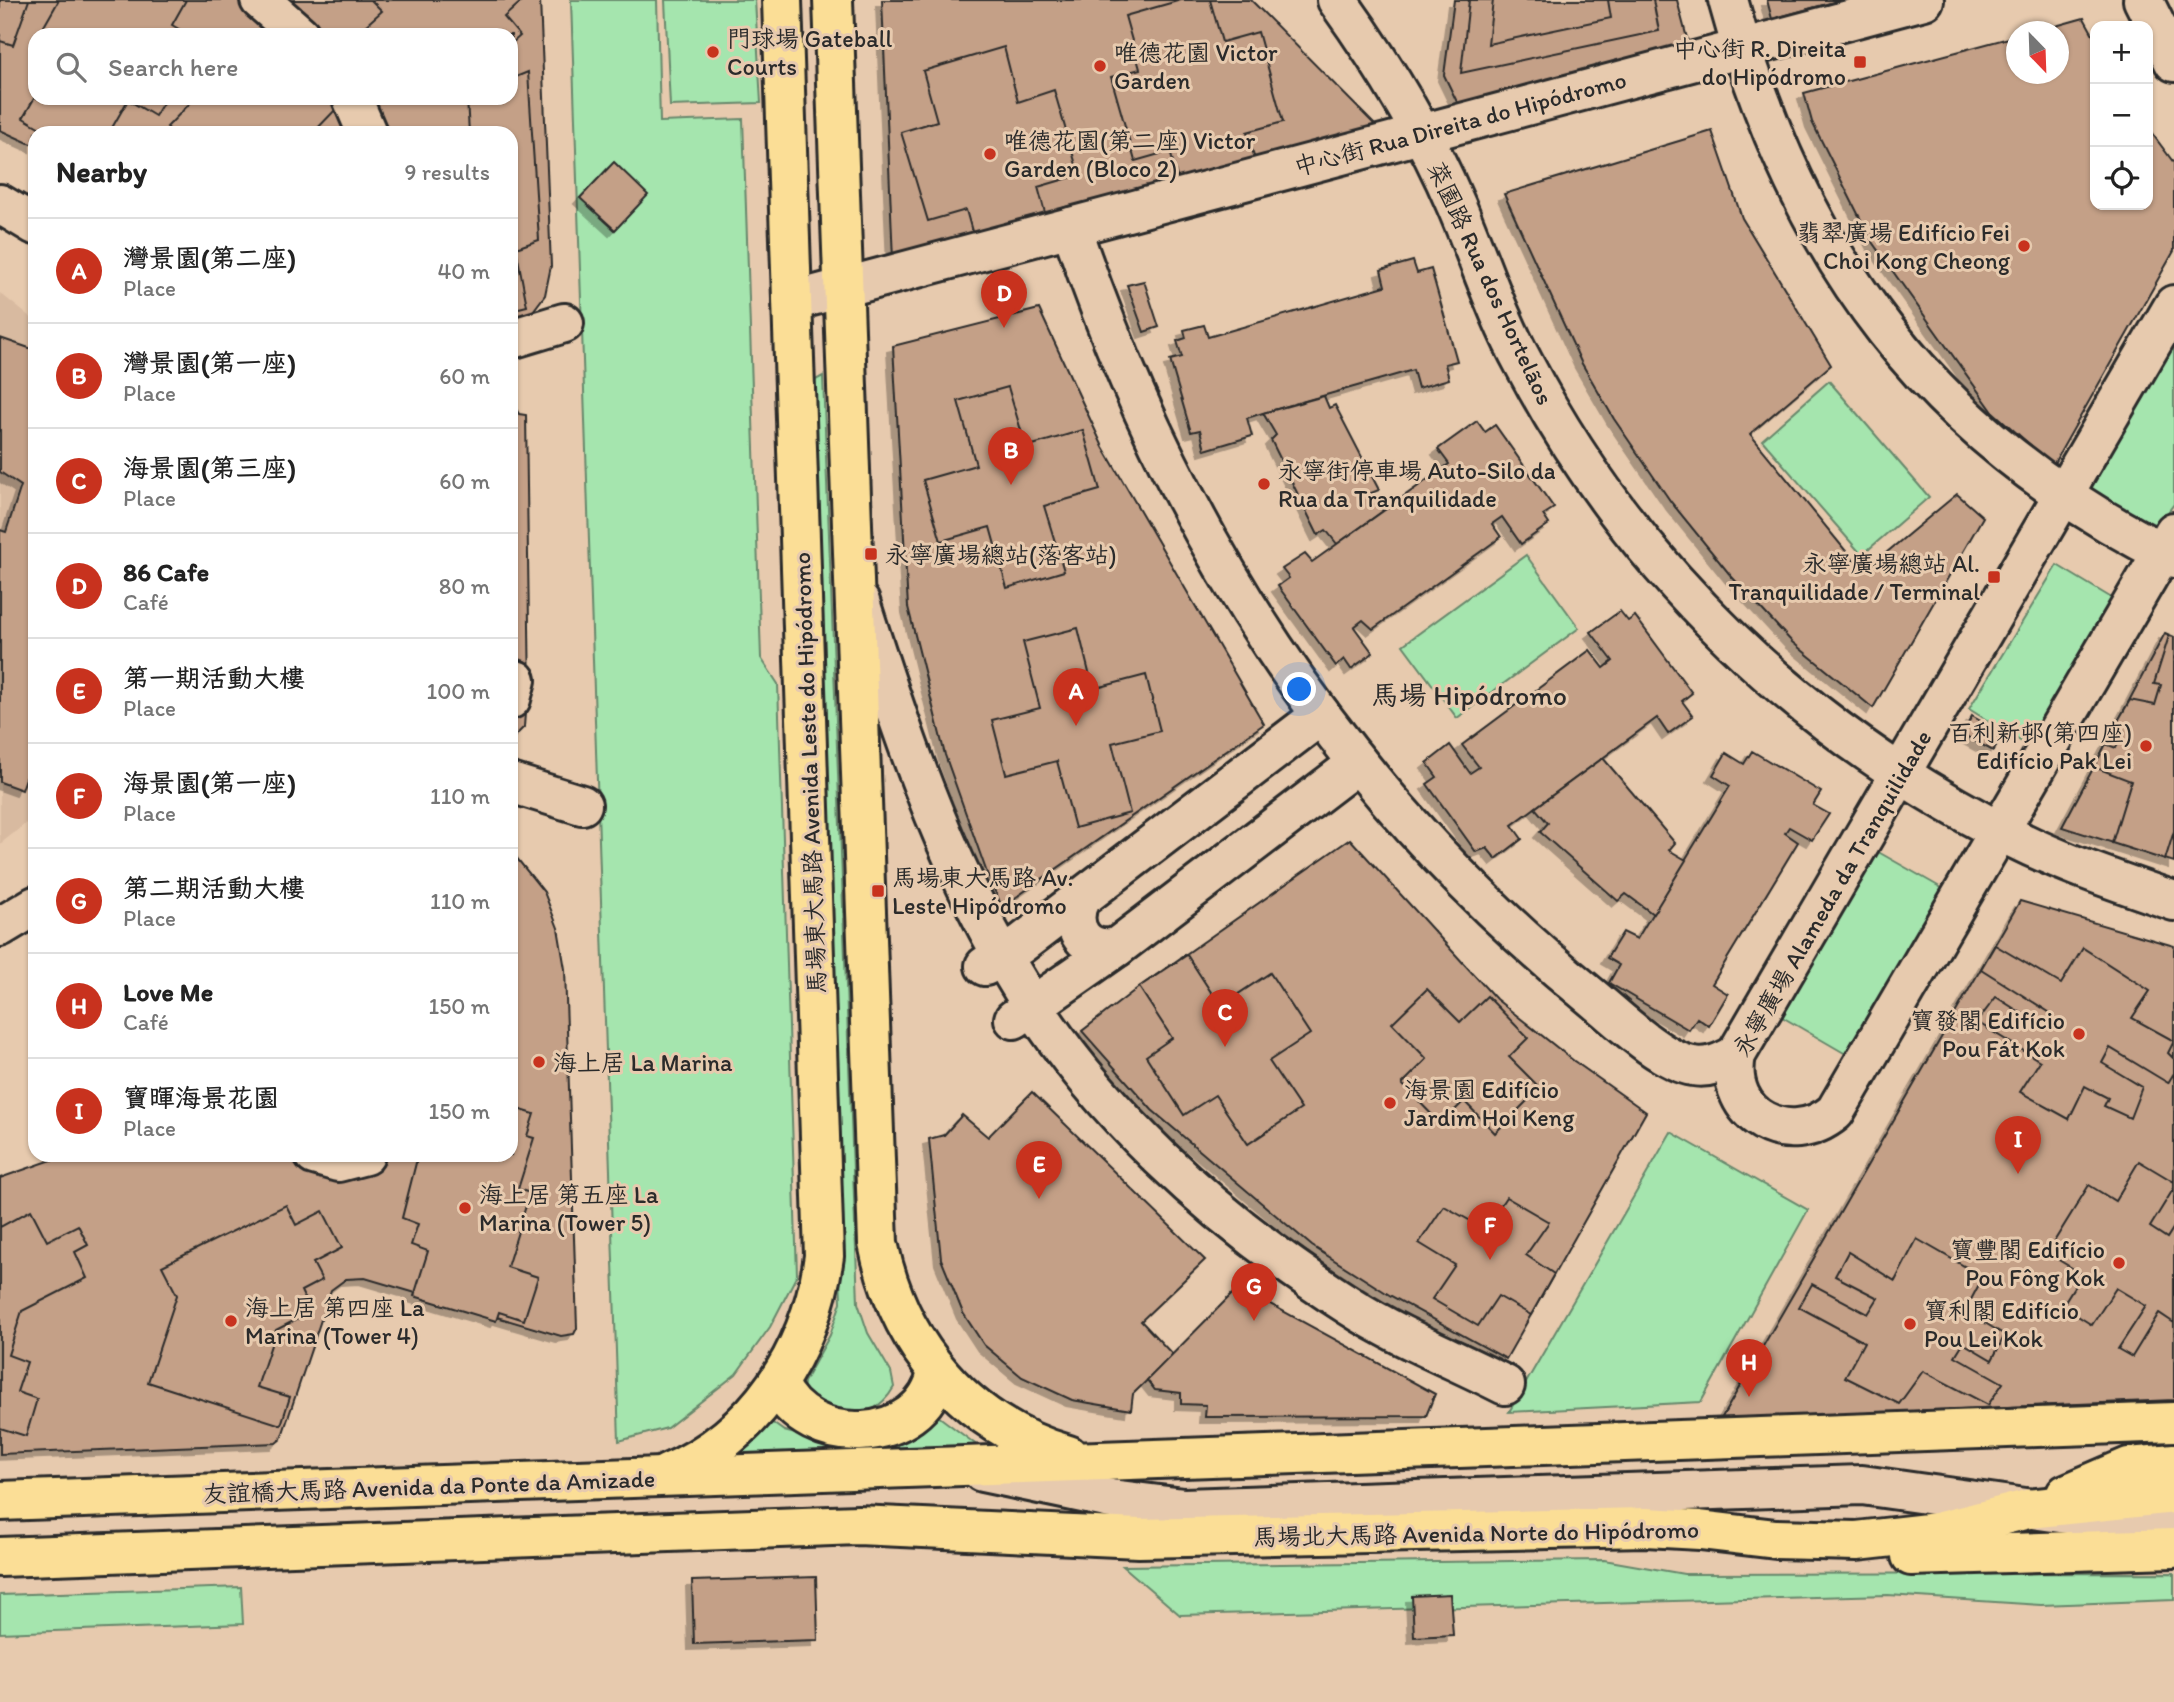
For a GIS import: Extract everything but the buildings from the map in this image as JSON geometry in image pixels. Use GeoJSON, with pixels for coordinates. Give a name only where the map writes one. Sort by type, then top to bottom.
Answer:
{"type":"FeatureCollection","features":[{"type":"Feature","properties":{"kind":"main road","name":"馬場東大馬路 Avenida Leste do Hipódromo"},"geometry":{"type":"LineString","coordinates":[[659,1477],[694,1460],[732,1434],[778,1384],[801,1344],[816,1301],[825,1233],[782,0]]}},
{"type":"Feature","properties":{"kind":"main road","name":"馬場東大馬路 Avenida Leste do Hipódromo"},"geometry":{"type":"LineString","coordinates":[[833,0],[875,1222],[882,1263],[894,1303],[913,1339],[937,1372],[966,1401],[999,1426],[1056,1451],[1096,1461]]}},
{"type":"Feature","properties":{"kind":"main road"},"geometry":{"type":"LineString","coordinates":[[778,1384],[789,1405],[816,1425],[838,1430],[879,1428],[901,1422],[919,1409],[931,1392],[937,1372]]}},
{"type":"Feature","properties":{"kind":"main road"},"geometry":{"type":"LineString","coordinates":[[955,1466],[2174,1422]]}},
{"type":"Feature","properties":{"kind":"main road","name":"友誼橋大馬路 Avenida da Ponte da Amizade"},"geometry":{"type":"LineString","coordinates":[[0,1501],[955,1466]]}},
{"type":"Feature","properties":{"kind":"main road","name":"馬場北大馬路 Avenida Norte do Hipódromo"},"geometry":{"type":"LineString","coordinates":[[0,1557],[858,1525],[1139,1538],[1646,1527],[1830,1542],[1884,1539],[1964,1527],[2170,1473]]}},
{"type":"Feature","properties":{"kind":"main road"},"geometry":{"type":"LineString","coordinates":[[1749,1536],[1803,1548],[1884,1556],[2174,1548]]}},
{"type":"Feature","properties":{"kind":"street"},"geometry":{"type":"LineString","coordinates":[[260,0],[292,28]]}},
{"type":"Feature","properties":{"kind":"street","name":"菜園路 Rua dos Hortelãos"},"geometry":{"type":"LineString","coordinates":[[1337,0],[1368,44],[1421,134],[1456,204],[1486,284],[1523,363],[1566,439],[1615,510],[1670,577],[1730,640],[1794,698],[1863,751],[1999,831],[2093,874],[2174,901]]}},
{"type":"Feature","properties":{"kind":"street"},"geometry":{"type":"LineString","coordinates":[[1728,0],[1741,49],[1781,156],[1809,214],[1842,271],[1880,324],[1921,374],[1967,421],[2062,496],[2170,548]]}},
{"type":"Feature","properties":{"kind":"street","name":"中心街 Rua Direita do Hipódromo"},"geometry":{"type":"LineString","coordinates":[[793,301],[1924,0]]}},
{"type":"Feature","properties":{"kind":"street"},"geometry":{"type":"LineString","coordinates":[[2143,0],[2174,62]]}},
{"type":"Feature","properties":{"kind":"street"},"geometry":{"type":"LineString","coordinates":[[355,105],[364,126]]}},
{"type":"Feature","properties":{"kind":"street"},"geometry":{"type":"LineString","coordinates":[[0,204],[28,221]]}},
{"type":"Feature","properties":{"kind":"street"},"geometry":{"type":"LineString","coordinates":[[1071,227],[1117,354],[1173,478],[1240,596],[1321,715],[1358,763],[1439,855],[1496,913],[1566,976],[1652,1045],[1693,1066],[1709,1066],[1736,1055]]}},
{"type":"Feature","properties":{"kind":"street","name":"永寧廣場 Alameda da Tranquilidade"},"geometry":{"type":"LineString","coordinates":[[2170,548],[1999,831],[1835,1112],[1808,1129],[1793,1130],[1777,1126],[1755,1114],[1743,1103],[1735,1088],[1732,1071],[1736,1055],[2174,305]]}},
{"type":"Feature","properties":{"kind":"street"},"geometry":{"type":"LineString","coordinates":[[518,337],[564,323]]}},
{"type":"Feature","properties":{"kind":"street","name":"馬場東大馬路 Avenida Leste do Hipódromo"},"geometry":{"type":"LineString","coordinates":[[853,578],[907,749],[994,960],[1025,1006]]}},
{"type":"Feature","properties":{"kind":"street"},"geometry":{"type":"LineString","coordinates":[[994,960],[1080,899],[1321,715]]}},
{"type":"Feature","properties":{"kind":"street"},"geometry":{"type":"LineString","coordinates":[[1358,763],[1117,947],[1025,1006],[1109,1104],[1181,1179],[1251,1237],[1352,1307],[1505,1385]]}},
{"type":"Feature","properties":{"kind":"street"},"geometry":{"type":"LineString","coordinates":[[518,785],[582,805]]}},
{"type":"Feature","properties":{"kind":"street"},"geometry":{"type":"LineString","coordinates":[[1080,899],[1074,918],[1080,937],[1097,948],[1117,947]]}},
{"type":"Feature","properties":{"kind":"street"},"geometry":{"type":"LineString","coordinates":[[0,927],[28,910]]}},
{"type":"Feature","properties":{"kind":"street"},"geometry":{"type":"LineString","coordinates":[[955,1466],[1111,1499],[1184,1508],[1862,1485],[2153,1526],[2174,1526]]}},
{"type":"Feature","properties":{"kind":"shaded area"},"geometry":{"type":"Polygon","coordinates":[[[0,293],[28,315],[28,822],[0,844],[0,293]]]}},
{"type":"Feature","properties":{"kind":"green space"},"geometry":{"type":"Polygon","coordinates":[[[571,0],[657,0],[660,122],[743,119],[761,658],[778,684],[797,1275],[770,1327],[736,1374],[667,1428],[619,1441],[571,0]]]}},
{"type":"Feature","properties":{"kind":"green space","name":"門球場 Gateball Courts"},"geometry":{"type":"Polygon","coordinates":[[[665,0],[755,0],[761,103],[670,106],[665,0]]]}},
{"type":"Feature","properties":{"kind":"green space"},"geometry":{"type":"Polygon","coordinates":[[[2174,340],[2174,504],[2156,528],[2089,491],[2090,480],[2174,340]]]}},
{"type":"Feature","properties":{"kind":"green space"},"geometry":{"type":"Polygon","coordinates":[[[823,376],[858,1303],[868,1333],[891,1372],[894,1387],[878,1406],[854,1417],[837,1415],[803,1393],[804,1382],[830,1335],[841,1302],[810,383],[823,376]]]}},
{"type":"Feature","properties":{"kind":"green space"},"geometry":{"type":"Polygon","coordinates":[[[1829,381],[1929,497],[1862,555],[1762,440],[1829,381]]]}},
{"type":"Feature","properties":{"kind":"green space"},"geometry":{"type":"Polygon","coordinates":[[[1526,555],[1579,628],[1457,718],[1403,645],[1526,555]]]}},
{"type":"Feature","properties":{"kind":"green space"},"geometry":{"type":"Polygon","coordinates":[[[2057,565],[2115,600],[2027,745],[1969,709],[2057,565]]]}},
{"type":"Feature","properties":{"kind":"green space"},"geometry":{"type":"Polygon","coordinates":[[[1873,849],[1947,891],[1851,1057],[1777,1014],[1873,849]]]}},
{"type":"Feature","properties":{"kind":"green space"},"geometry":{"type":"Polygon","coordinates":[[[1671,1132],[1808,1210],[1701,1402],[1509,1412],[1671,1132]]]}},
{"type":"Feature","properties":{"kind":"green space"},"geometry":{"type":"Polygon","coordinates":[[[934,1413],[978,1446],[713,1455],[760,1414],[784,1431],[830,1443],[934,1413]]]}},
{"type":"Feature","properties":{"kind":"green space"},"geometry":{"type":"Polygon","coordinates":[[[1604,1560],[1684,1574],[2174,1573],[2174,1600],[2041,1605],[1888,1595],[1180,1615],[1123,1566],[1604,1560]]]}},
{"type":"Feature","properties":{"kind":"green space"},"geometry":{"type":"Polygon","coordinates":[[[241,1587],[243,1624],[0,1633],[0,1595],[241,1587]]]}},
{"type":"Feature","properties":{"kind":"place","name":"門球場 Gateball Courts"},"geometry":{"type":"Point","coordinates":[713,52]}},
{"type":"Feature","properties":{"kind":"place","name":"中心街 R. Direita do Hipódromo"},"geometry":{"type":"Point","coordinates":[1860,62]}},
{"type":"Feature","properties":{"kind":"place","name":"唯德花園 Victor Garden"},"geometry":{"type":"Point","coordinates":[1100,66]}},
{"type":"Feature","properties":{"kind":"place","name":"唯德花園(第二座) Victor Garden (Bloco 2)"},"geometry":{"type":"Point","coordinates":[990,154]}},
{"type":"Feature","properties":{"kind":"place","name":"翡翠廣場 Edifício Fei Choi Kong Cheong"},"geometry":{"type":"Point","coordinates":[2024,246]}},
{"type":"Feature","properties":{"kind":"place","name":"86 Cafe"},"geometry":{"type":"Point","coordinates":[1004,328]}},
{"type":"Feature","properties":{"kind":"place","name":"永寧街停車場 Auto-Silo da Rua da Tranquilidade"},"geometry":{"type":"Point","coordinates":[1264,484]}},
{"type":"Feature","properties":{"kind":"place","name":"灣景園(第一座)"},"geometry":{"type":"Point","coordinates":[1011,485]}},
{"type":"Feature","properties":{"kind":"place","name":"永寧廣場總站(落客站)"},"geometry":{"type":"Point","coordinates":[871,554]}},
{"type":"Feature","properties":{"kind":"place","name":"永寧廣場總站 Al. Tranquilidade / Terminal"},"geometry":{"type":"Point","coordinates":[1994,577]}},
{"type":"Feature","properties":{"kind":"place","name":"灣景園(第二座)"},"geometry":{"type":"Point","coordinates":[1076,726]}},
{"type":"Feature","properties":{"kind":"place","name":"百利新邨(第四座) Edifício Pak Lei"},"geometry":{"type":"Point","coordinates":[2146,746]}},
{"type":"Feature","properties":{"kind":"place","name":"馬場東大馬路 Av. Leste Hipódromo"},"geometry":{"type":"Point","coordinates":[878,891]}},
{"type":"Feature","properties":{"kind":"place","name":"寶發閣 Edifício Pou Fát Kok"},"geometry":{"type":"Point","coordinates":[2079,1034]}},
{"type":"Feature","properties":{"kind":"place","name":"海景園(第三座)"},"geometry":{"type":"Point","coordinates":[1225,1047]}},
{"type":"Feature","properties":{"kind":"place","name":"海上居 La Marina"},"geometry":{"type":"Point","coordinates":[539,1062]}},
{"type":"Feature","properties":{"kind":"place","name":"海景園 Edifício Jardim Hoi Keng"},"geometry":{"type":"Point","coordinates":[1390,1103]}},
{"type":"Feature","properties":{"kind":"place","name":"寶暉海景花園"},"geometry":{"type":"Point","coordinates":[2018,1174]}},
{"type":"Feature","properties":{"kind":"place","name":"第一期活動大樓"},"geometry":{"type":"Point","coordinates":[1039,1199]}},
{"type":"Feature","properties":{"kind":"place","name":"海上居 第五座 La Marina (Tower 5)"},"geometry":{"type":"Point","coordinates":[465,1208]}},
{"type":"Feature","properties":{"kind":"place","name":"海景園(第一座)"},"geometry":{"type":"Point","coordinates":[1490,1260]}},
{"type":"Feature","properties":{"kind":"place","name":"寶豐閣 Edifício Pou Fông Kok"},"geometry":{"type":"Point","coordinates":[2119,1263]}},
{"type":"Feature","properties":{"kind":"place","name":"海上居 第四座 La Marina (Tower 4)"},"geometry":{"type":"Point","coordinates":[231,1321]}},
{"type":"Feature","properties":{"kind":"place","name":"第二期活動大樓"},"geometry":{"type":"Point","coordinates":[1254,1321]}},
{"type":"Feature","properties":{"kind":"place","name":"寶利閣 Edifício Pou Lei Kok"},"geometry":{"type":"Point","coordinates":[1910,1324]}},
{"type":"Feature","properties":{"kind":"place","name":"Love Me"},"geometry":{"type":"Point","coordinates":[1749,1397]}},
{"type":"Feature","properties":{"kind":"district","name":"馬場 Hipódromo"},"geometry":{"type":"Point","coordinates":[1469,695]}}]}
